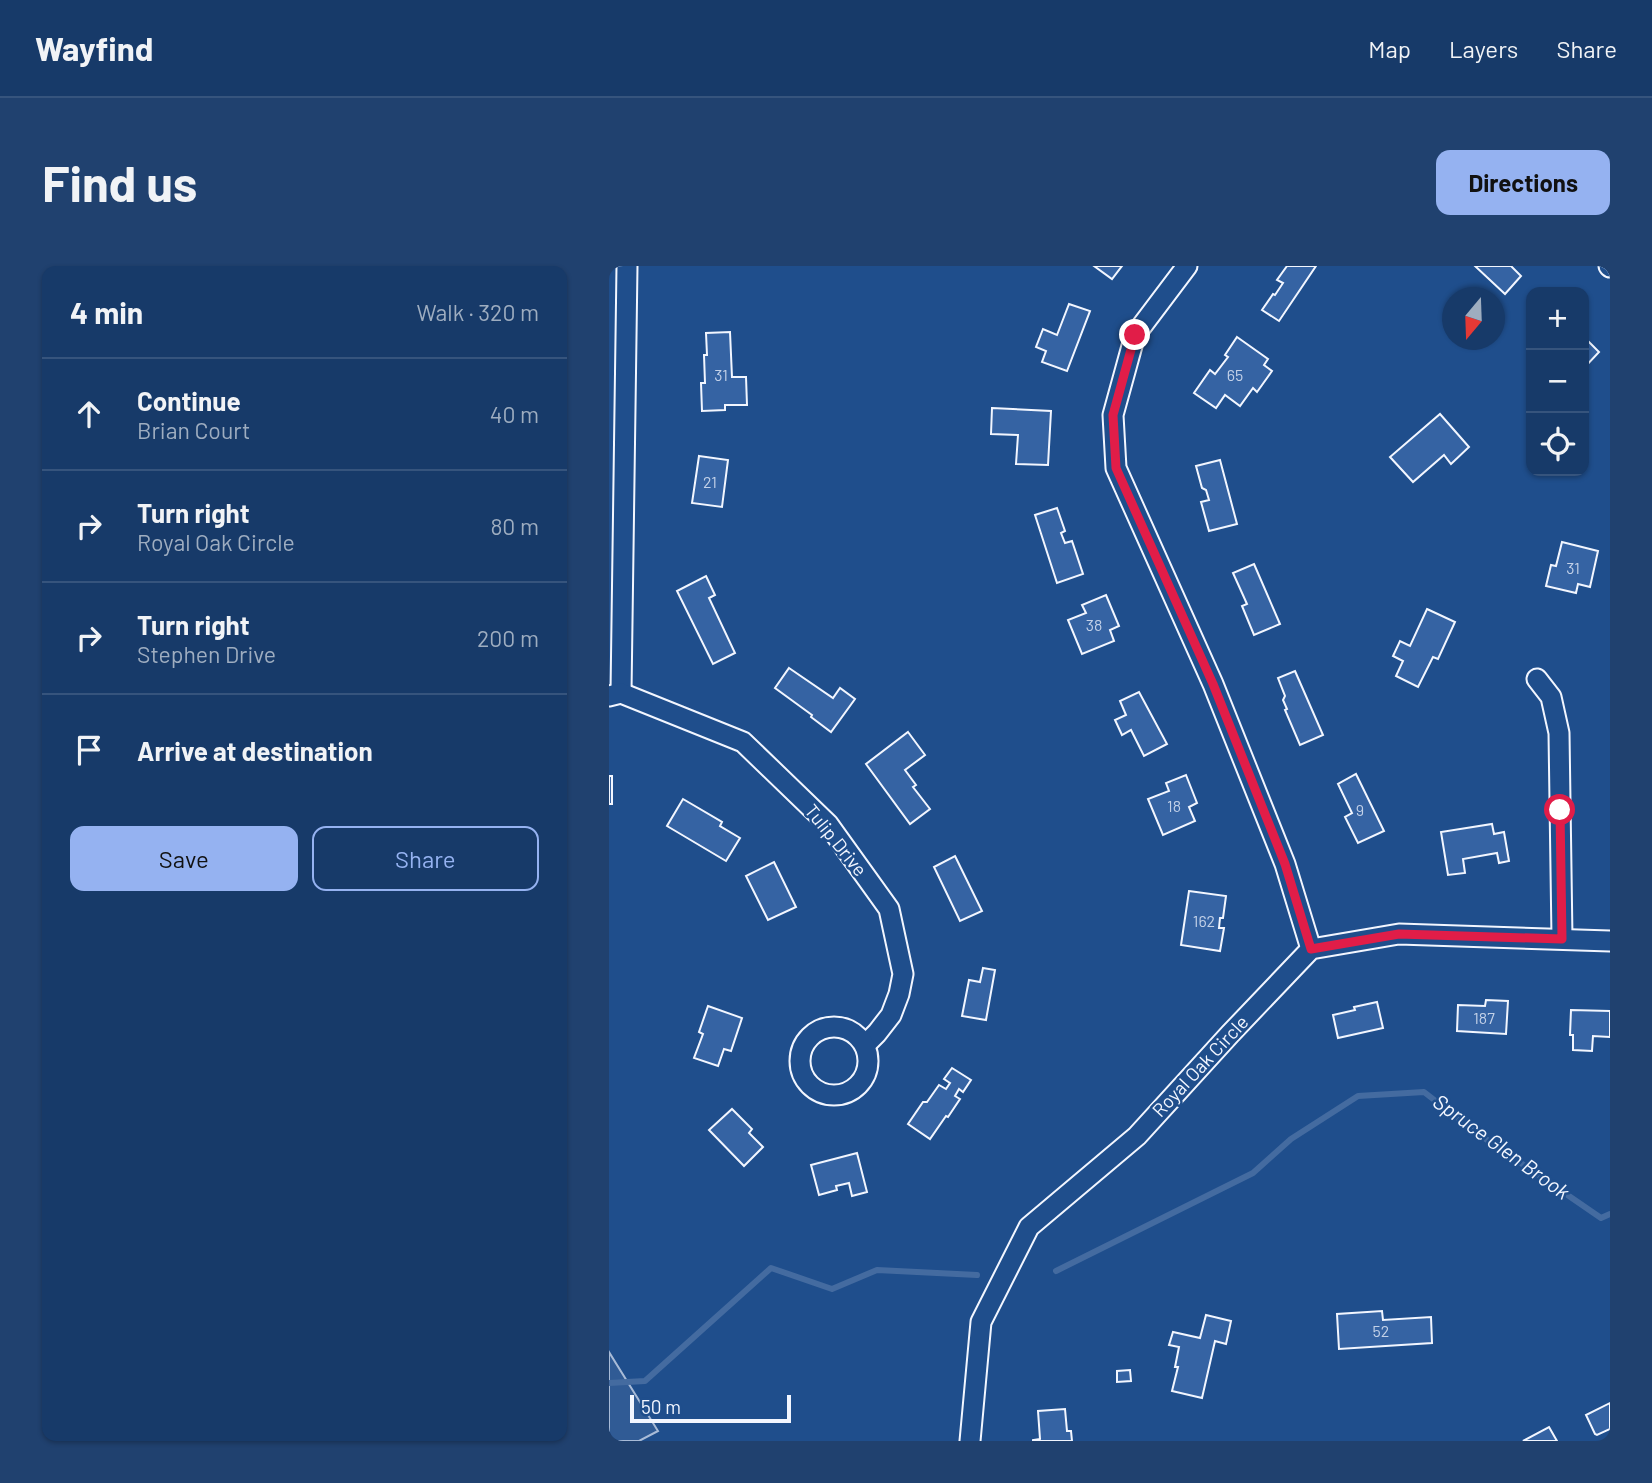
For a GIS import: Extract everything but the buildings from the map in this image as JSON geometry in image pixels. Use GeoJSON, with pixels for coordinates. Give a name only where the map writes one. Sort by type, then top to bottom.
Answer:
{"type":"FeatureCollection","features":[{"type":"Feature","properties":{"kind":"street"},"geometry":{"type":"LineString","coordinates":[[615,695],[627,266]]}},
{"type":"Feature","properties":{"kind":"street"},"geometry":{"type":"LineString","coordinates":[[1187,266],[1135,335],[1113,415],[1116,468],[1218,697],[1285,864],[1311,949],[1399,934],[1610,941]]}},
{"type":"Feature","properties":{"kind":"street"},"geometry":{"type":"LineString","coordinates":[[1537,679],[1551,697],[1559,733],[1562,939]]}},
{"type":"Feature","properties":{"kind":"street","name":"Tulip Drive"},"geometry":{"type":"LineString","coordinates":[[615,695],[743,742],[828,824],[889,909],[903,974],[891,1015],[865,1045]]}},
{"type":"Feature","properties":{"kind":"street","name":"Royal Oak Circle"},"geometry":{"type":"LineString","coordinates":[[970,1441],[981,1322],[1029,1227],[1137,1136],[1311,949]]}},
{"type":"Feature","properties":{"kind":"shaded area"},"geometry":{"type":"Polygon","coordinates":[[[609,1352],[658,1431],[639,1441],[609,1441],[609,1352]]]}},
{"type":"Feature","properties":{"kind":"waterway","name":"Spruce Glen Brook"},"geometry":{"type":"LineString","coordinates":[[1056,1271],[1253,1173],[1291,1139],[1358,1096],[1424,1092],[1477,1133],[1601,1218],[1610,1214]]}},
{"type":"Feature","properties":{"kind":"waterway","name":"Spruce Glen Brook"},"geometry":{"type":"LineString","coordinates":[[609,1383],[645,1381],[771,1268],[832,1289],[877,1270],[977,1275]]}},
{"type":"Feature","properties":{"kind":"route"},"geometry":{"type":"LineString","coordinates":[[1135,335],[1113,415],[1116,468],[1213,684],[1285,864],[1311,949],[1399,934],[1562,939],[1560,810]]}}]}
